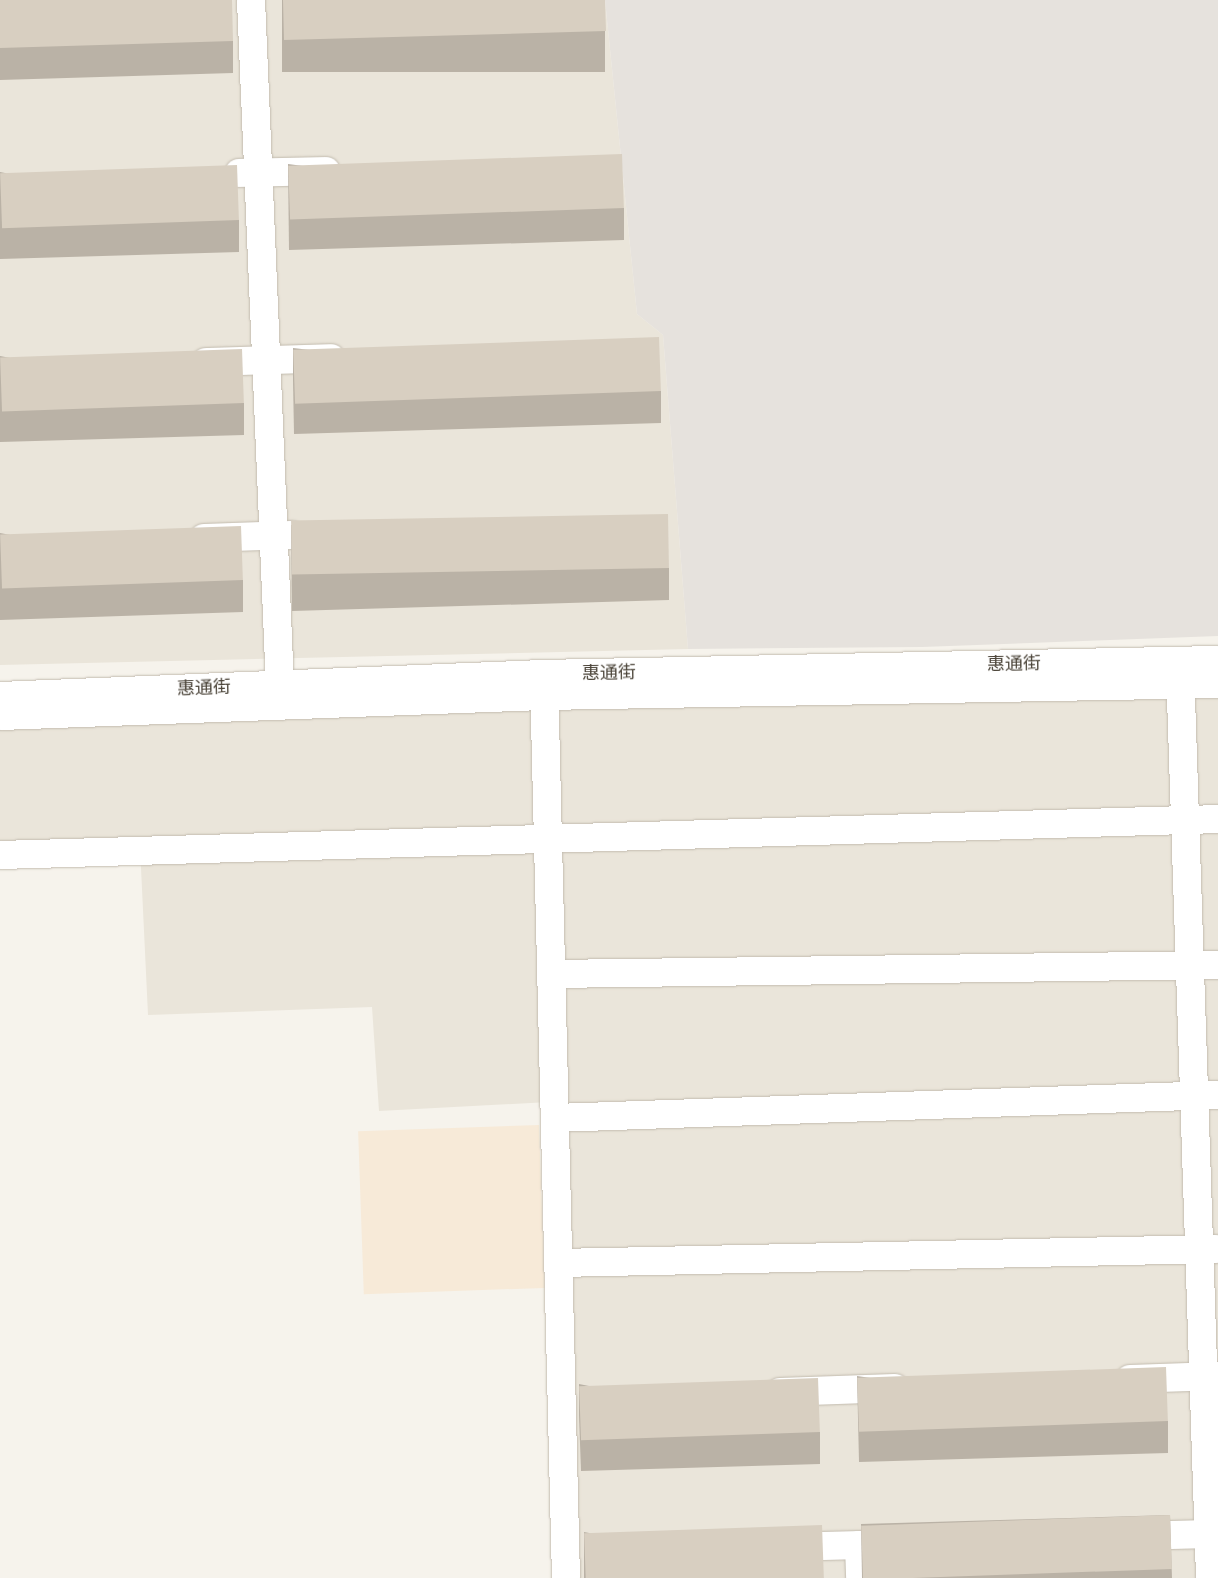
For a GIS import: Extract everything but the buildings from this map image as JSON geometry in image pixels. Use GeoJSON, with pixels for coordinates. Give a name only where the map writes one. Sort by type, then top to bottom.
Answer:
{"type":"FeatureCollection","features":[{"type":"Feature","properties":{"kind":"street"},"geometry":{"type":"LineString","coordinates":[[250,0],[280,685]]}},
{"type":"Feature","properties":{"kind":"street"},"geometry":{"type":"LineString","coordinates":[[208,174],[347,170]]}},
{"type":"Feature","properties":{"kind":"street"},"geometry":{"type":"LineString","coordinates":[[177,362],[355,358]]}},
{"type":"Feature","properties":{"kind":"street"},"geometry":{"type":"LineString","coordinates":[[176,539],[313,534]]}},
{"type":"Feature","properties":{"kind":"street","name":"惠通街"},"geometry":{"type":"LineString","coordinates":[[1180,673],[1218,660]]}},
{"type":"Feature","properties":{"kind":"street"},"geometry":{"type":"LineString","coordinates":[[1180,673],[1189,965],[1206,1096],[1213,1531],[1210,1578]]}},
{"type":"Feature","properties":{"kind":"street","name":"惠通街"},"geometry":{"type":"LineString","coordinates":[[0,696],[280,685],[544,685],[1180,673],[1218,684]]}},
{"type":"Feature","properties":{"kind":"street"},"geometry":{"type":"LineString","coordinates":[[544,685],[565,1566],[594,1553]]}},
{"type":"Feature","properties":{"kind":"street","name":"惠通街"},"geometry":{"type":"LineString","coordinates":[[0,716],[544,685]]}},
{"type":"Feature","properties":{"kind":"street"},"geometry":{"type":"LineString","coordinates":[[0,855],[548,842],[1218,820]]}},
{"type":"Feature","properties":{"kind":"street"},"geometry":{"type":"LineString","coordinates":[[551,974],[1218,965]]}},
{"type":"Feature","properties":{"kind":"street"},"geometry":{"type":"LineString","coordinates":[[555,1118],[1206,1096]]}},
{"type":"Feature","properties":{"kind":"street"},"geometry":{"type":"LineString","coordinates":[[558,1263],[1208,1249]]}},
{"type":"Feature","properties":{"kind":"street"},"geometry":{"type":"LineString","coordinates":[[1105,1380],[1211,1376]]}},
{"type":"Feature","properties":{"kind":"street"},"geometry":{"type":"LineString","coordinates":[[759,1393],[917,1387]]}},
{"type":"Feature","properties":{"kind":"street"},"geometry":{"type":"LineString","coordinates":[[561,1400],[591,1399]]}},
{"type":"Feature","properties":{"kind":"street"},"geometry":{"type":"LineString","coordinates":[[1109,1537],[1213,1531]]}},
{"type":"Feature","properties":{"kind":"street"},"geometry":{"type":"LineString","coordinates":[[761,1548],[919,1543]]}},
{"type":"Feature","properties":{"kind":"street"},"geometry":{"type":"LineString","coordinates":[[859,1545],[860,1578]]}},
{"type":"Feature","properties":{"kind":"shaded area"},"geometry":{"type":"Polygon","coordinates":[[[0,0],[605,0],[637,314],[663,335],[688,649],[0,665],[0,0]]]}},
{"type":"Feature","properties":{"kind":"shaded area"},"geometry":{"type":"Polygon","coordinates":[[[605,0],[1218,0],[1218,636],[922,647],[688,649],[663,335],[637,314],[605,0]]]}},
{"type":"Feature","properties":{"kind":"shaded area"},"geometry":{"type":"Polygon","coordinates":[[[1218,687],[1218,1578],[580,1578],[567,1101],[379,1111],[372,1007],[148,1015],[140,847],[0,849],[0,719],[1218,687]]]}},
{"type":"Feature","properties":{"kind":"shaded area"},"geometry":{"type":"Polygon","coordinates":[[[539,1125],[545,1288],[364,1294],[358,1131],[539,1125]]]}}]}
